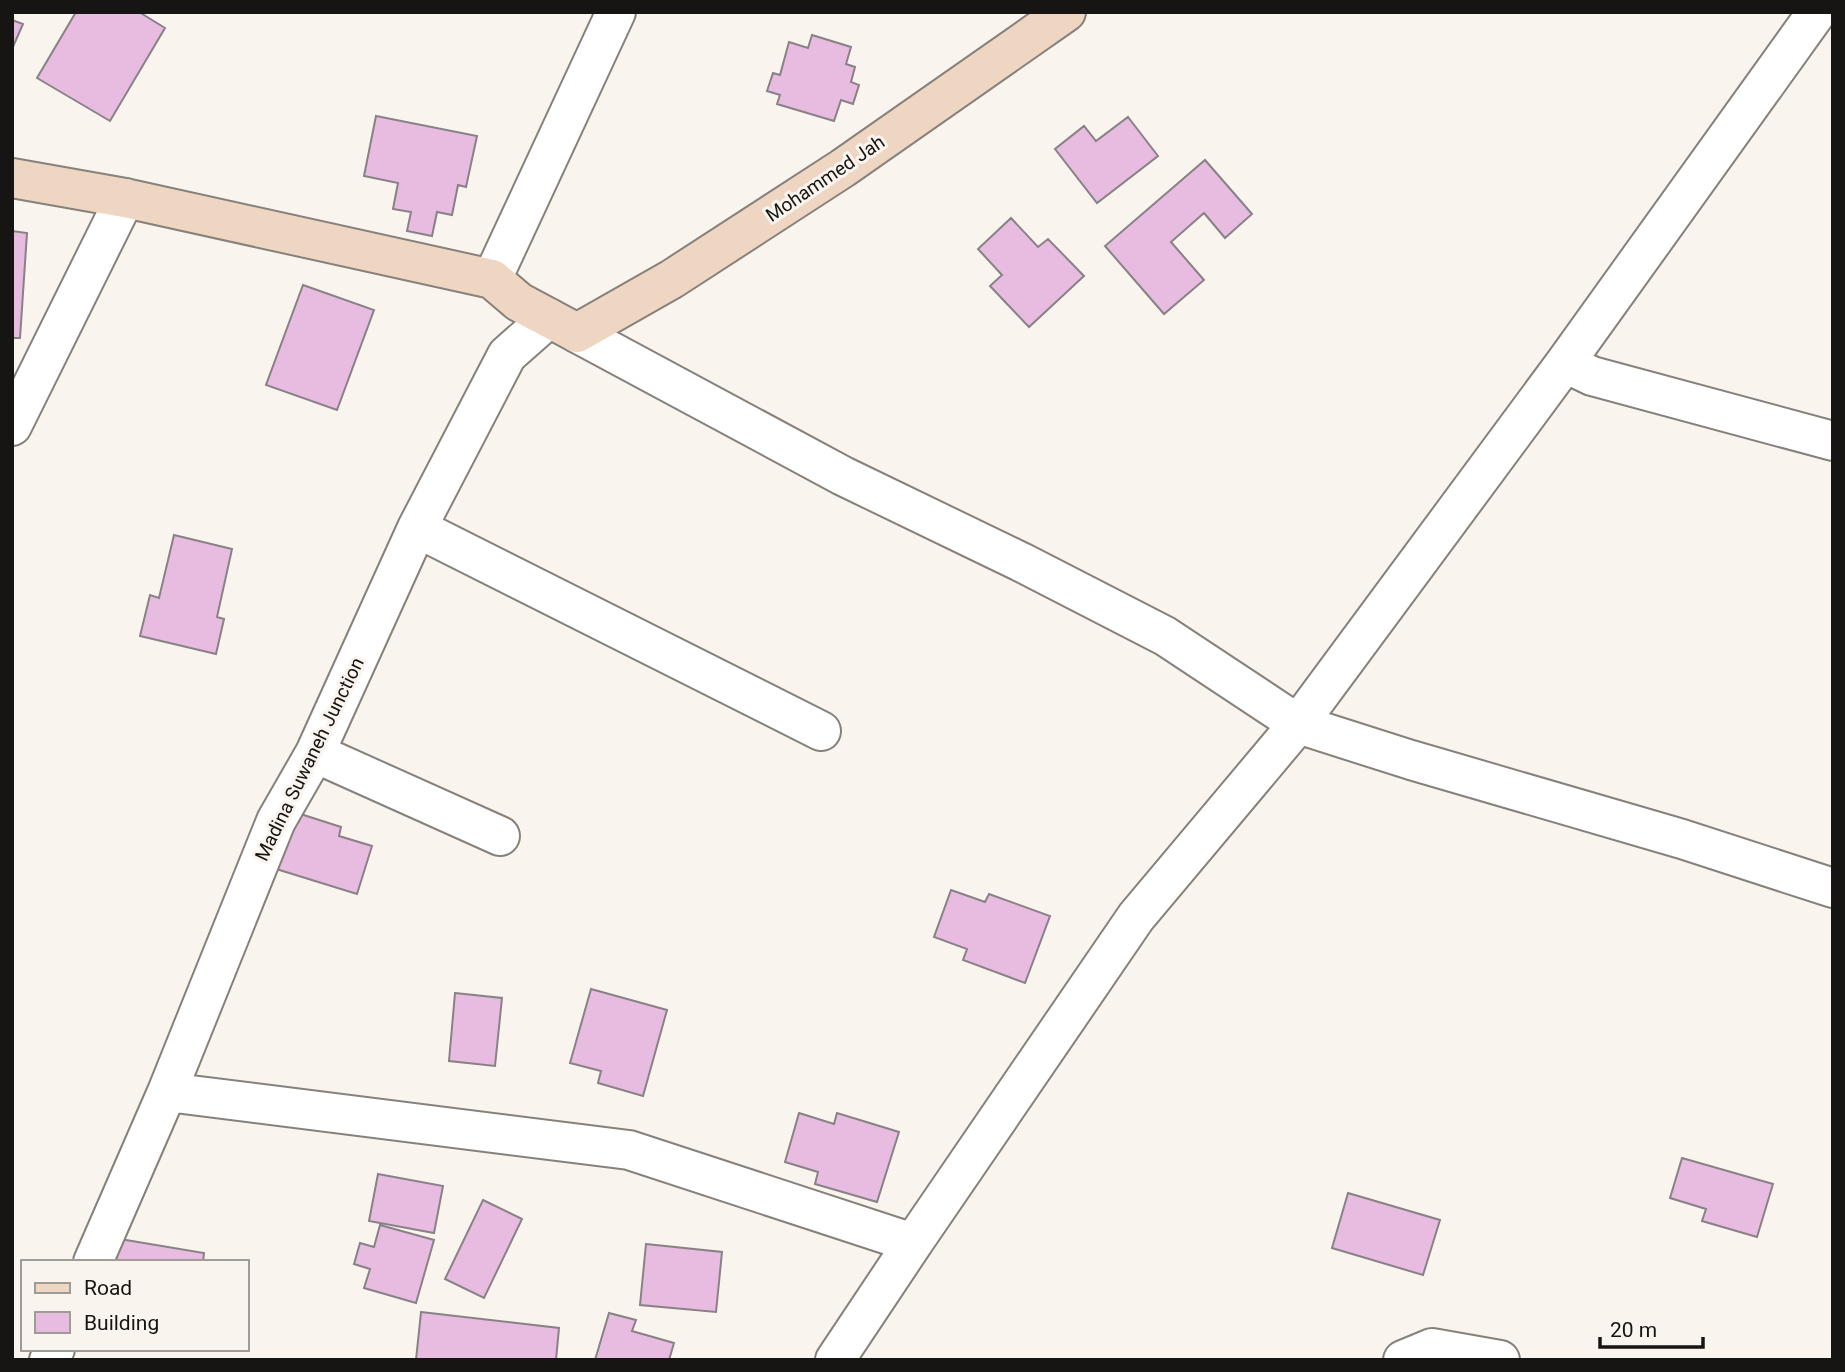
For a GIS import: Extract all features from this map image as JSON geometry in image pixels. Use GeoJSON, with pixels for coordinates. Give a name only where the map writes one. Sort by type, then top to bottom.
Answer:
{"type":"FeatureCollection","features":[{"type":"Feature","properties":{"kind":"street"},"geometry":{"type":"LineString","coordinates":[[492,279],[616,12]]}},
{"type":"Feature","properties":{"kind":"street","name":"Mohammed Jah"},"geometry":{"type":"LineString","coordinates":[[563,326],[672,279],[843,168],[1066,12]]}},
{"type":"Feature","properties":{"kind":"street"},"geometry":{"type":"LineString","coordinates":[[835,1360],[1136,917],[1298,724],[1564,363],[1817,12]]}},
{"type":"Feature","properties":{"kind":"street"},"geometry":{"type":"LineString","coordinates":[[12,178],[125,198],[492,279],[519,302],[843,476],[1021,562],[1165,636],[1298,724],[1410,760],[1682,839],[1833,888]]}},
{"type":"Feature","properties":{"kind":"street"},"geometry":{"type":"LineString","coordinates":[[12,426],[125,198]]}},
{"type":"Feature","properties":{"kind":"street","name":"Madina Suwaneh Junction"},"geometry":{"type":"LineString","coordinates":[[94,1260],[167,1092],[276,821],[315,753],[417,528],[507,355],[563,326]]}},
{"type":"Feature","properties":{"kind":"street"},"geometry":{"type":"LineString","coordinates":[[1564,363],[1592,376],[1833,441]]}},
{"type":"Feature","properties":{"kind":"street"},"geometry":{"type":"LineString","coordinates":[[417,528],[821,731]]}},
{"type":"Feature","properties":{"kind":"street"},"geometry":{"type":"LineString","coordinates":[[315,753],[500,836]]}},
{"type":"Feature","properties":{"kind":"street"},"geometry":{"type":"LineString","coordinates":[[167,1092],[629,1150],[913,1243]]}},
{"type":"Feature","properties":{"kind":"street"},"geometry":{"type":"LineString","coordinates":[[1403,1360],[1432,1348],[1500,1360]]}},
{"type":"Feature","properties":{"kind":"building"},"geometry":{"type":"Polygon","coordinates":[[[76,12],[139,12],[165,28],[110,121],[37,78],[76,12]]]}},
{"type":"Feature","properties":{"kind":"building"},"geometry":{"type":"Polygon","coordinates":[[[12,20],[23,24],[12,49],[12,20]]]}},
{"type":"Feature","properties":{"kind":"building"},"geometry":{"type":"Polygon","coordinates":[[[812,35],[851,47],[846,64],[855,67],[851,82],[859,85],[853,104],[841,100],[834,121],[777,104],[780,95],[767,91],[773,73],[780,75],[789,42],[808,48],[812,35]]]}},
{"type":"Feature","properties":{"kind":"building"},"geometry":{"type":"Polygon","coordinates":[[[376,116],[477,136],[466,187],[458,185],[452,215],[437,212],[432,236],[407,231],[411,212],[393,209],[398,183],[364,176],[376,116]]]}},
{"type":"Feature","properties":{"kind":"building"},"geometry":{"type":"Polygon","coordinates":[[[1128,117],[1158,156],[1097,203],[1055,149],[1084,126],[1096,141],[1128,117]]]}},
{"type":"Feature","properties":{"kind":"building"},"geometry":{"type":"Polygon","coordinates":[[[1205,160],[1252,214],[1225,238],[1204,213],[1171,242],[1204,280],[1164,314],[1105,246],[1205,160]]]}},
{"type":"Feature","properties":{"kind":"building"},"geometry":{"type":"Polygon","coordinates":[[[1011,218],[1038,247],[1048,239],[1084,276],[1029,327],[990,286],[1002,275],[978,249],[1011,218]]]}},
{"type":"Feature","properties":{"kind":"building"},"geometry":{"type":"Polygon","coordinates":[[[12,231],[27,233],[20,338],[12,338],[12,231]]]}},
{"type":"Feature","properties":{"kind":"building"},"geometry":{"type":"Polygon","coordinates":[[[303,285],[374,310],[337,410],[266,385],[303,285]]]}},
{"type":"Feature","properties":{"kind":"building"},"geometry":{"type":"Polygon","coordinates":[[[174,535],[232,549],[217,617],[224,619],[216,654],[140,636],[150,595],[159,598],[174,535]]]}},
{"type":"Feature","properties":{"kind":"building"},"geometry":{"type":"Polygon","coordinates":[[[285,809],[341,827],[339,836],[372,846],[357,894],[273,868],[285,809]]]}},
{"type":"Feature","properties":{"kind":"building"},"geometry":{"type":"Polygon","coordinates":[[[951,890],[985,902],[989,894],[1050,916],[1025,983],[963,960],[967,949],[934,937],[951,890]]]}},
{"type":"Feature","properties":{"kind":"building"},"geometry":{"type":"Polygon","coordinates":[[[591,989],[667,1010],[643,1096],[598,1083],[601,1071],[570,1063],[591,989]]]}},
{"type":"Feature","properties":{"kind":"building"},"geometry":{"type":"Polygon","coordinates":[[[455,993],[502,998],[495,1066],[449,1061],[455,993]]]}},
{"type":"Feature","properties":{"kind":"building"},"geometry":{"type":"Polygon","coordinates":[[[799,1113],[834,1124],[837,1113],[899,1132],[877,1202],[815,1184],[818,1172],[785,1162],[799,1113]]]}},
{"type":"Feature","properties":{"kind":"building"},"geometry":{"type":"Polygon","coordinates":[[[1682,1158],[1773,1184],[1757,1237],[1702,1221],[1706,1209],[1670,1198],[1682,1158]]]}},
{"type":"Feature","properties":{"kind":"building"},"geometry":{"type":"Polygon","coordinates":[[[378,1174],[443,1186],[434,1233],[369,1221],[378,1174]]]}},
{"type":"Feature","properties":{"kind":"building"},"geometry":{"type":"Polygon","coordinates":[[[1348,1193],[1440,1220],[1423,1275],[1332,1248],[1348,1193]]]}},
{"type":"Feature","properties":{"kind":"building"},"geometry":{"type":"Polygon","coordinates":[[[483,1200],[522,1219],[484,1298],[445,1279],[483,1200]]]}},
{"type":"Feature","properties":{"kind":"building"},"geometry":{"type":"Polygon","coordinates":[[[380,1225],[434,1240],[416,1303],[364,1288],[370,1269],[354,1264],[360,1243],[374,1247],[380,1225]]]}},
{"type":"Feature","properties":{"kind":"building"},"geometry":{"type":"Polygon","coordinates":[[[120,1239],[204,1253],[203,1260],[116,1260],[120,1239]]]}},
{"type":"Feature","properties":{"kind":"building"},"geometry":{"type":"Polygon","coordinates":[[[646,1244],[722,1252],[716,1312],[640,1305],[646,1244]]]}},
{"type":"Feature","properties":{"kind":"building"},"geometry":{"type":"Polygon","coordinates":[[[421,1312],[559,1328],[556,1360],[416,1360],[421,1312]]]}},
{"type":"Feature","properties":{"kind":"building"},"geometry":{"type":"Polygon","coordinates":[[[609,1313],[636,1320],[632,1331],[674,1343],[669,1360],[595,1360],[609,1313]]]}}]}
